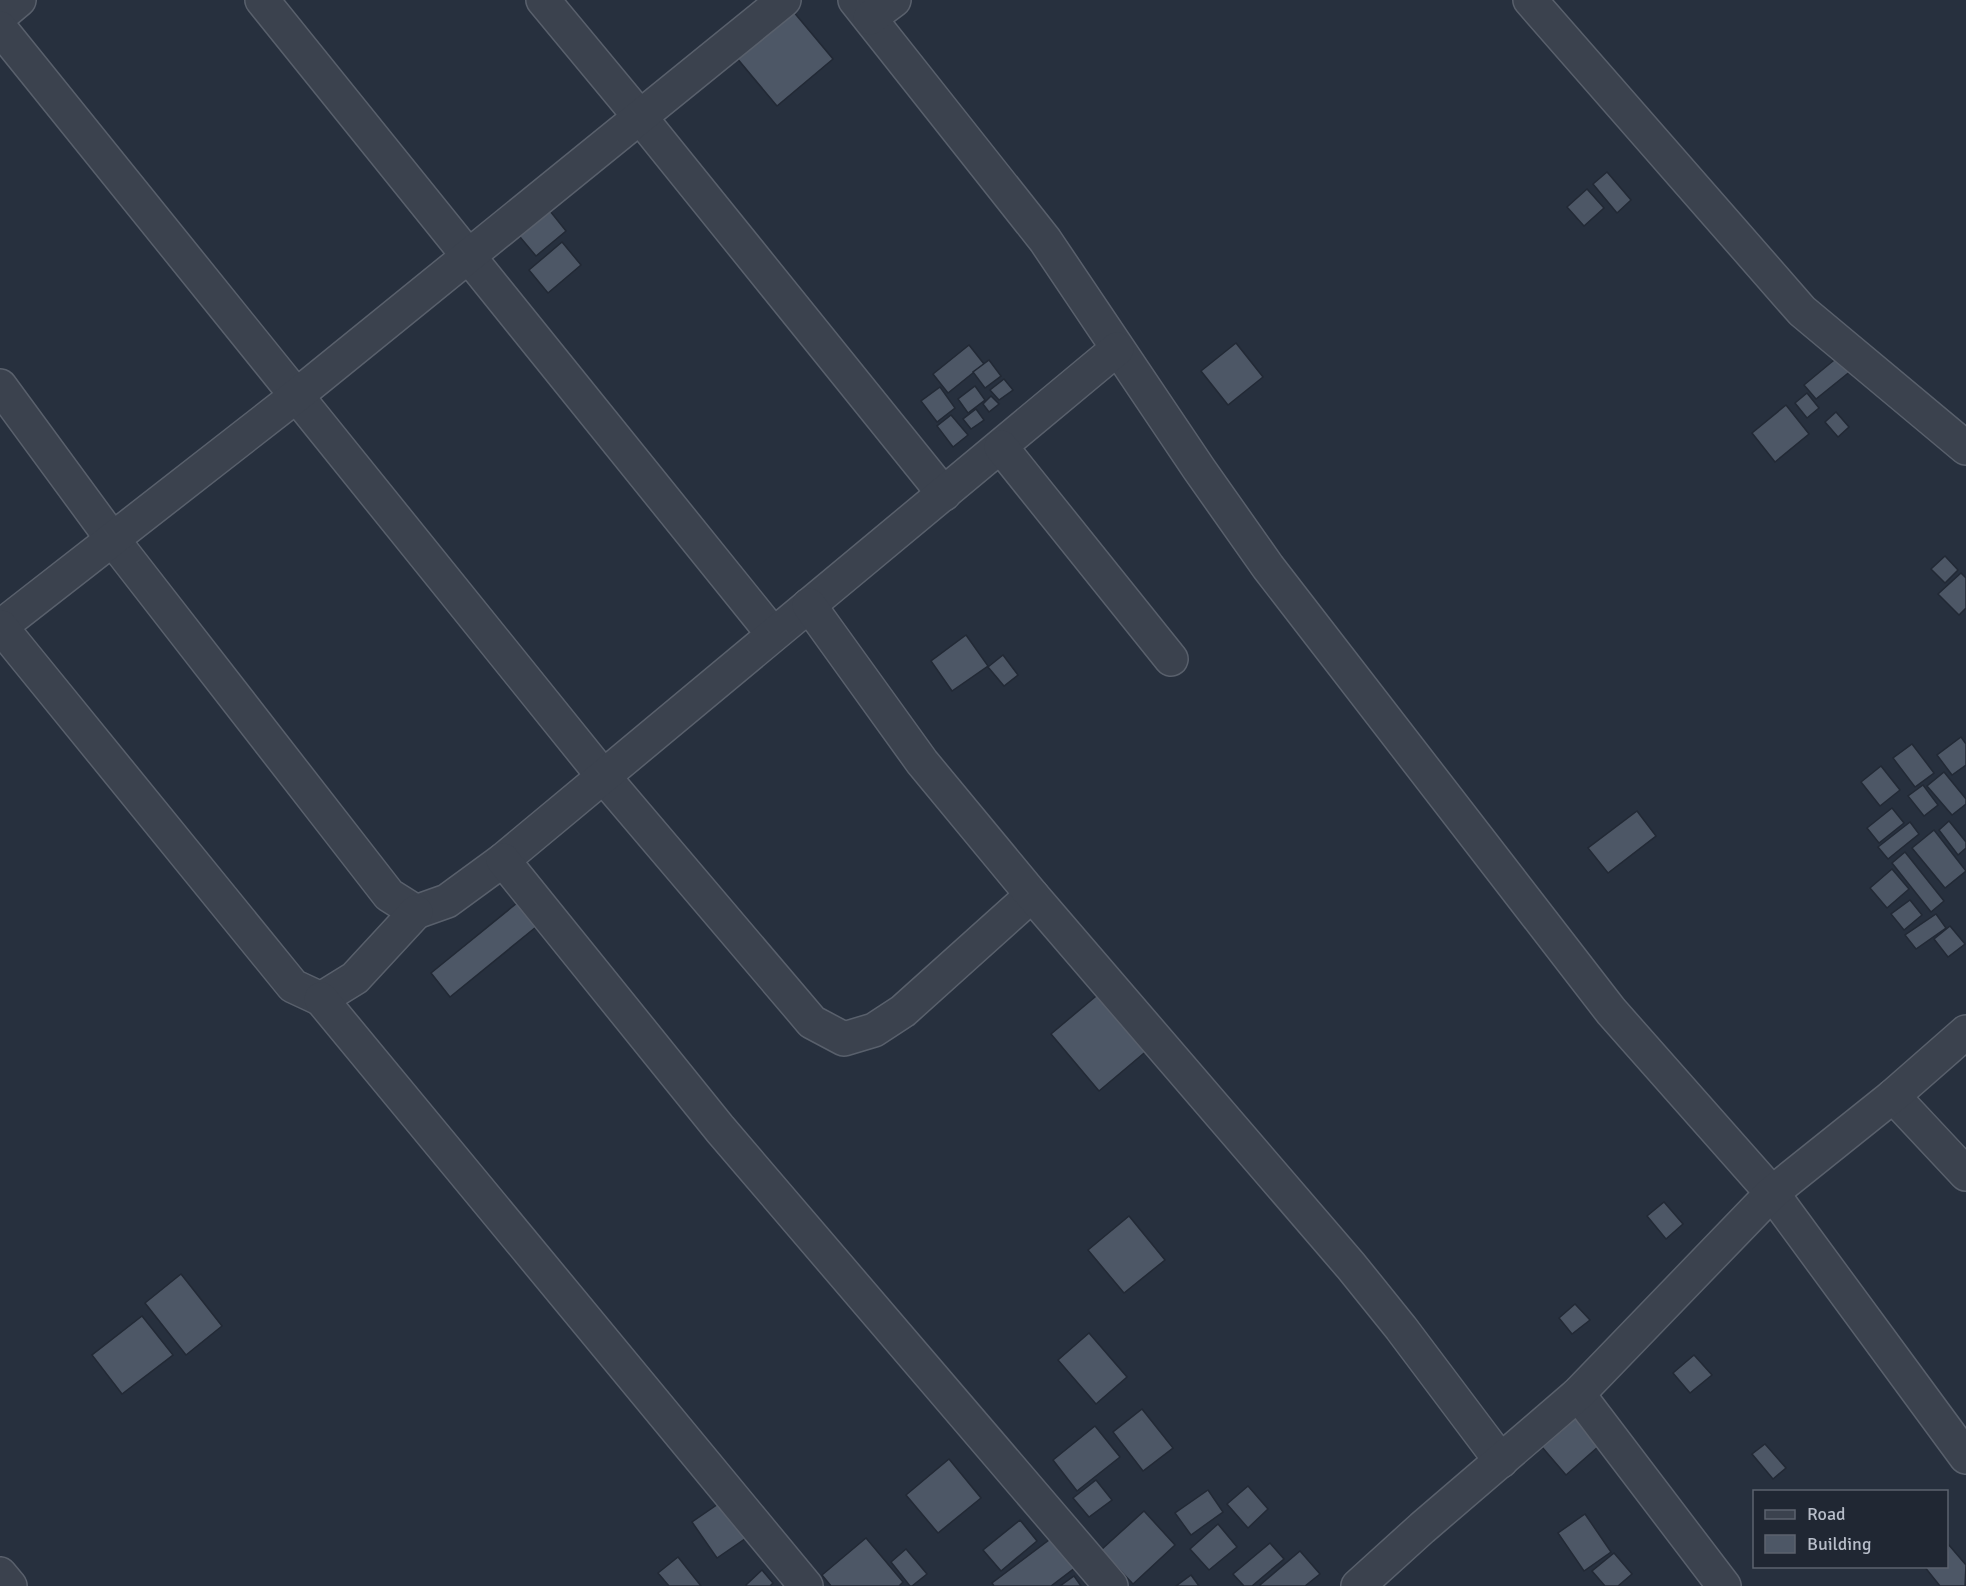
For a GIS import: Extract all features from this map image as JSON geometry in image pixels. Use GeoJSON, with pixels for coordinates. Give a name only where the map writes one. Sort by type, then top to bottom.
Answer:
{"type":"FeatureCollection","features":[{"type":"Feature","properties":{"kind":"street"},"geometry":{"type":"LineString","coordinates":[[0,16],[19,0]]}},
{"type":"Feature","properties":{"kind":"street"},"geometry":{"type":"LineString","coordinates":[[262,0],[773,634]]}},
{"type":"Feature","properties":{"kind":"street"},"geometry":{"type":"LineString","coordinates":[[543,0],[944,494]]}},
{"type":"Feature","properties":{"kind":"street"},"geometry":{"type":"LineString","coordinates":[[784,0],[296,396],[0,627],[293,986],[321,999],[806,1586]]}},
{"type":"Feature","properties":{"kind":"street"},"geometry":{"type":"LineString","coordinates":[[1530,0],[1802,311],[1966,448]]}},
{"type":"Feature","properties":{"kind":"street"},"geometry":{"type":"LineString","coordinates":[[873,6],[1045,240],[1117,349],[1268,567],[1611,1011],[1772,1192],[1966,1457]]}},
{"type":"Feature","properties":{"kind":"street"},"geometry":{"type":"LineString","coordinates":[[0,28],[603,776],[812,1022],[844,1039],[874,1030],[903,1011],[1032,895]]}},
{"type":"Feature","properties":{"kind":"street"},"geometry":{"type":"LineString","coordinates":[[321,999],[355,978],[416,912],[447,901],[503,860],[1117,349]]}},
{"type":"Feature","properties":{"kind":"street"},"geometry":{"type":"LineString","coordinates":[[0,386],[113,540],[389,895],[416,912]]}},
{"type":"Feature","properties":{"kind":"street"},"geometry":{"type":"LineString","coordinates":[[1000,447],[1171,659]]}},
{"type":"Feature","properties":{"kind":"street"},"geometry":{"type":"LineString","coordinates":[[809,605],[922,762],[1032,895],[1351,1266],[1401,1328],[1501,1461]]}},
{"type":"Feature","properties":{"kind":"street"},"geometry":{"type":"LineString","coordinates":[[503,860],[720,1129],[1111,1586]]}},
{"type":"Feature","properties":{"kind":"street"},"geometry":{"type":"LineString","coordinates":[[1358,1586],[1578,1394],[1772,1192],[1893,1096],[1966,1032]]}},
{"type":"Feature","properties":{"kind":"street"},"geometry":{"type":"LineString","coordinates":[[1893,1096],[1966,1174]]}},
{"type":"Feature","properties":{"kind":"street"},"geometry":{"type":"LineString","coordinates":[[1578,1394],[1724,1586]]}},
{"type":"Feature","properties":{"kind":"street"},"geometry":{"type":"LineString","coordinates":[[0,1574],[10,1586]]}},
{"type":"Feature","properties":{"kind":"building"},"geometry":{"type":"Polygon","coordinates":[[[787,4],[833,59],[777,106],[731,51],[787,4]]]}},
{"type":"Feature","properties":{"kind":"building"},"geometry":{"type":"Polygon","coordinates":[[[1607,172],[1631,200],[1617,213],[1593,184],[1607,172]]]}},
{"type":"Feature","properties":{"kind":"building"},"geometry":{"type":"Polygon","coordinates":[[[1587,189],[1604,208],[1584,226],[1567,207],[1587,189]]]}},
{"type":"Feature","properties":{"kind":"building"},"geometry":{"type":"Polygon","coordinates":[[[546,206],[566,231],[536,256],[515,231],[546,206]]]}},
{"type":"Feature","properties":{"kind":"building"},"geometry":{"type":"Polygon","coordinates":[[[562,242],[581,265],[548,293],[529,270],[562,242]]]}},
{"type":"Feature","properties":{"kind":"building"},"geometry":{"type":"Polygon","coordinates":[[[1236,343],[1263,377],[1228,405],[1201,371],[1236,343]]]}},
{"type":"Feature","properties":{"kind":"building"},"geometry":{"type":"Polygon","coordinates":[[[969,345],[984,364],[948,393],[933,374],[969,345]]]}},
{"type":"Feature","properties":{"kind":"building"},"geometry":{"type":"Polygon","coordinates":[[[1845,351],[1857,366],[1816,399],[1804,385],[1845,351]]]}},
{"type":"Feature","properties":{"kind":"building"},"geometry":{"type":"Polygon","coordinates":[[[989,360],[1001,376],[985,388],[973,372],[989,360]]]}},
{"type":"Feature","properties":{"kind":"building"},"geometry":{"type":"Polygon","coordinates":[[[1004,379],[1013,390],[999,400],[990,390],[1004,379]]]}},
{"type":"Feature","properties":{"kind":"building"},"geometry":{"type":"Polygon","coordinates":[[[975,386],[985,400],[968,413],[958,399],[975,386]]]}},
{"type":"Feature","properties":{"kind":"building"},"geometry":{"type":"Polygon","coordinates":[[[940,387],[955,408],[937,422],[921,401],[940,387]]]}},
{"type":"Feature","properties":{"kind":"building"},"geometry":{"type":"Polygon","coordinates":[[[1807,393],[1819,408],[1807,418],[1795,403],[1807,393]]]}},
{"type":"Feature","properties":{"kind":"building"},"geometry":{"type":"Polygon","coordinates":[[[991,396],[999,404],[989,412],[983,404],[991,396]]]}},
{"type":"Feature","properties":{"kind":"building"},"geometry":{"type":"Polygon","coordinates":[[[1786,405],[1809,434],[1775,462],[1752,433],[1786,405]]]}},
{"type":"Feature","properties":{"kind":"building"},"geometry":{"type":"Polygon","coordinates":[[[976,409],[984,420],[971,429],[963,419],[976,409]]]}},
{"type":"Feature","properties":{"kind":"building"},"geometry":{"type":"Polygon","coordinates":[[[1836,412],[1849,427],[1838,437],[1825,422],[1836,412]]]}},
{"type":"Feature","properties":{"kind":"building"},"geometry":{"type":"Polygon","coordinates":[[[951,415],[968,435],[953,447],[937,426],[951,415]]]}},
{"type":"Feature","properties":{"kind":"building"},"geometry":{"type":"Polygon","coordinates":[[[1945,556],[1958,570],[1945,583],[1931,569],[1945,556]]]}},
{"type":"Feature","properties":{"kind":"building"},"geometry":{"type":"Polygon","coordinates":[[[1961,573],[1966,578],[1966,608],[1959,615],[1938,594],[1961,573]]]}},
{"type":"Feature","properties":{"kind":"building"},"geometry":{"type":"Polygon","coordinates":[[[966,635],[988,666],[952,691],[931,661],[966,635]]]}},
{"type":"Feature","properties":{"kind":"building"},"geometry":{"type":"Polygon","coordinates":[[[1003,655],[1018,675],[1004,686],[988,667],[1003,655]]]}},
{"type":"Feature","properties":{"kind":"building"},"geometry":{"type":"Polygon","coordinates":[[[1961,737],[1966,744],[1966,765],[1952,775],[1937,755],[1961,737]]]}},
{"type":"Feature","properties":{"kind":"building"},"geometry":{"type":"Polygon","coordinates":[[[1912,744],[1934,773],[1915,787],[1893,758],[1912,744]]]}},
{"type":"Feature","properties":{"kind":"building"},"geometry":{"type":"Polygon","coordinates":[[[1881,766],[1900,790],[1880,806],[1861,782],[1881,766]]]}},
{"type":"Feature","properties":{"kind":"building"},"geometry":{"type":"Polygon","coordinates":[[[1944,772],[1966,799],[1966,804],[1952,815],[1927,786],[1944,772]]]}},
{"type":"Feature","properties":{"kind":"building"},"geometry":{"type":"Polygon","coordinates":[[[1923,785],[1938,805],[1924,816],[1908,796],[1923,785]]]}},
{"type":"Feature","properties":{"kind":"building"},"geometry":{"type":"Polygon","coordinates":[[[1892,808],[1904,823],[1879,843],[1867,828],[1892,808]]]}},
{"type":"Feature","properties":{"kind":"building"},"geometry":{"type":"Polygon","coordinates":[[[1637,811],[1656,836],[1608,873],[1588,848],[1637,811]]]}},
{"type":"Feature","properties":{"kind":"building"},"geometry":{"type":"Polygon","coordinates":[[[1949,821],[1966,842],[1966,848],[1958,855],[1939,830],[1949,821]]]}},
{"type":"Feature","properties":{"kind":"building"},"geometry":{"type":"Polygon","coordinates":[[[1910,822],[1919,834],[1888,859],[1878,847],[1910,822]]]}},
{"type":"Feature","properties":{"kind":"building"},"geometry":{"type":"Polygon","coordinates":[[[1934,830],[1966,871],[1945,888],[1912,848],[1934,830]]]}},
{"type":"Feature","properties":{"kind":"building"},"geometry":{"type":"Polygon","coordinates":[[[1905,852],[1944,901],[1931,912],[1892,863],[1905,852]]]}},
{"type":"Feature","properties":{"kind":"building"},"geometry":{"type":"Polygon","coordinates":[[[1892,869],[1909,889],[1887,908],[1870,888],[1892,869]]]}},
{"type":"Feature","properties":{"kind":"building"},"geometry":{"type":"Polygon","coordinates":[[[1910,900],[1922,915],[1904,930],[1891,914],[1910,900]]]}},
{"type":"Feature","properties":{"kind":"building"},"geometry":{"type":"Polygon","coordinates":[[[517,903],[536,927],[450,997],[431,973],[517,903]]]}},
{"type":"Feature","properties":{"kind":"building"},"geometry":{"type":"Polygon","coordinates":[[[1936,914],[1946,928],[1916,949],[1905,935],[1936,914]]]}},
{"type":"Feature","properties":{"kind":"building"},"geometry":{"type":"Polygon","coordinates":[[[1950,926],[1965,944],[1948,957],[1934,939],[1950,926]]]}},
{"type":"Feature","properties":{"kind":"building"},"geometry":{"type":"Polygon","coordinates":[[[1108,986],[1156,1043],[1099,1091],[1051,1034],[1108,986]]]}},
{"type":"Feature","properties":{"kind":"building"},"geometry":{"type":"Polygon","coordinates":[[[1664,1202],[1683,1224],[1666,1239],[1647,1216],[1664,1202]]]}},
{"type":"Feature","properties":{"kind":"building"},"geometry":{"type":"Polygon","coordinates":[[[1129,1216],[1165,1260],[1124,1293],[1088,1250],[1129,1216]]]}},
{"type":"Feature","properties":{"kind":"building"},"geometry":{"type":"Polygon","coordinates":[[[181,1274],[222,1326],[186,1355],[145,1303],[181,1274]]]}},
{"type":"Feature","properties":{"kind":"building"},"geometry":{"type":"Polygon","coordinates":[[[1575,1304],[1590,1320],[1572,1334],[1559,1318],[1575,1304]]]}},
{"type":"Feature","properties":{"kind":"building"},"geometry":{"type":"Polygon","coordinates":[[[142,1316],[173,1355],[122,1394],[92,1355],[142,1316]]]}},
{"type":"Feature","properties":{"kind":"building"},"geometry":{"type":"Polygon","coordinates":[[[1089,1333],[1127,1377],[1096,1404],[1058,1360],[1089,1333]]]}},
{"type":"Feature","properties":{"kind":"building"},"geometry":{"type":"Polygon","coordinates":[[[1694,1355],[1712,1375],[1690,1393],[1673,1373],[1694,1355]]]}},
{"type":"Feature","properties":{"kind":"building"},"geometry":{"type":"Polygon","coordinates":[[[1142,1409],[1173,1448],[1143,1471],[1113,1432],[1142,1409]]]}},
{"type":"Feature","properties":{"kind":"building"},"geometry":{"type":"Polygon","coordinates":[[[1584,1411],[1607,1439],[1566,1475],[1542,1447],[1584,1411]]]}},
{"type":"Feature","properties":{"kind":"building"},"geometry":{"type":"Polygon","coordinates":[[[1095,1426],[1120,1457],[1077,1491],[1053,1460],[1095,1426]]]}},
{"type":"Feature","properties":{"kind":"building"},"geometry":{"type":"Polygon","coordinates":[[[1765,1444],[1786,1468],[1773,1479],[1752,1454],[1765,1444]]]}},
{"type":"Feature","properties":{"kind":"building"},"geometry":{"type":"Polygon","coordinates":[[[949,1459],[981,1498],[938,1533],[906,1495],[949,1459]]]}},
{"type":"Feature","properties":{"kind":"building"},"geometry":{"type":"Polygon","coordinates":[[[1096,1480],[1112,1500],[1089,1517],[1073,1498],[1096,1480]]]}},
{"type":"Feature","properties":{"kind":"building"},"geometry":{"type":"Polygon","coordinates":[[[1248,1486],[1268,1509],[1248,1528],[1227,1504],[1248,1486]]]}},
{"type":"Feature","properties":{"kind":"building"},"geometry":{"type":"Polygon","coordinates":[[[1208,1490],[1223,1512],[1191,1535],[1175,1513],[1208,1490]]]}},
{"type":"Feature","properties":{"kind":"building"},"geometry":{"type":"Polygon","coordinates":[[[724,1500],[749,1536],[717,1558],[692,1522],[724,1500]]]}},
{"type":"Feature","properties":{"kind":"building"},"geometry":{"type":"Polygon","coordinates":[[[1144,1511],[1175,1545],[1133,1584],[1101,1550],[1144,1511]]]}},
{"type":"Feature","properties":{"kind":"building"},"geometry":{"type":"Polygon","coordinates":[[[1585,1514],[1611,1552],[1584,1571],[1558,1533],[1585,1514]]]}},
{"type":"Feature","properties":{"kind":"building"},"geometry":{"type":"Polygon","coordinates":[[[1020,1520],[1037,1541],[1001,1571],[983,1550],[1020,1520]]]}},
{"type":"Feature","properties":{"kind":"building"},"geometry":{"type":"Polygon","coordinates":[[[1218,1524],[1237,1547],[1209,1570],[1190,1549],[1218,1524]]]}},
{"type":"Feature","properties":{"kind":"building"},"geometry":{"type":"Polygon","coordinates":[[[1053,1537],[1076,1567],[1051,1586],[994,1586],[992,1583],[1053,1537]]]}},
{"type":"Feature","properties":{"kind":"building"},"geometry":{"type":"Polygon","coordinates":[[[866,1538],[903,1582],[899,1586],[831,1586],[822,1575],[866,1538]]]}},
{"type":"Feature","properties":{"kind":"building"},"geometry":{"type":"Polygon","coordinates":[[[1270,1543],[1284,1559],[1252,1586],[1244,1586],[1233,1574],[1270,1543]]]}},
{"type":"Feature","properties":{"kind":"building"},"geometry":{"type":"Polygon","coordinates":[[[1948,1544],[1966,1565],[1965,1586],[1940,1586],[1926,1568],[1948,1568],[1948,1544]]]}},
{"type":"Feature","properties":{"kind":"building"},"geometry":{"type":"Polygon","coordinates":[[[906,1549],[927,1574],[912,1586],[891,1562],[906,1549]]]}},
{"type":"Feature","properties":{"kind":"building"},"geometry":{"type":"Polygon","coordinates":[[[1300,1551],[1320,1574],[1305,1586],[1260,1585],[1300,1551]]]}},
{"type":"Feature","properties":{"kind":"building"},"geometry":{"type":"Polygon","coordinates":[[[1614,1553],[1632,1574],[1618,1586],[1605,1586],[1592,1571],[1614,1553]]]}},
{"type":"Feature","properties":{"kind":"building"},"geometry":{"type":"Polygon","coordinates":[[[678,1557],[701,1586],[669,1586],[658,1573],[678,1557]]]}},
{"type":"Feature","properties":{"kind":"building"},"geometry":{"type":"Polygon","coordinates":[[[762,1570],[773,1583],[770,1586],[746,1585],[762,1570]]]}},
{"type":"Feature","properties":{"kind":"building"},"geometry":{"type":"Polygon","coordinates":[[[1191,1575],[1199,1586],[1176,1586],[1191,1575]]]}},
{"type":"Feature","properties":{"kind":"building"},"geometry":{"type":"Polygon","coordinates":[[[1074,1576],[1081,1586],[1060,1586],[1074,1576]]]}}]}
